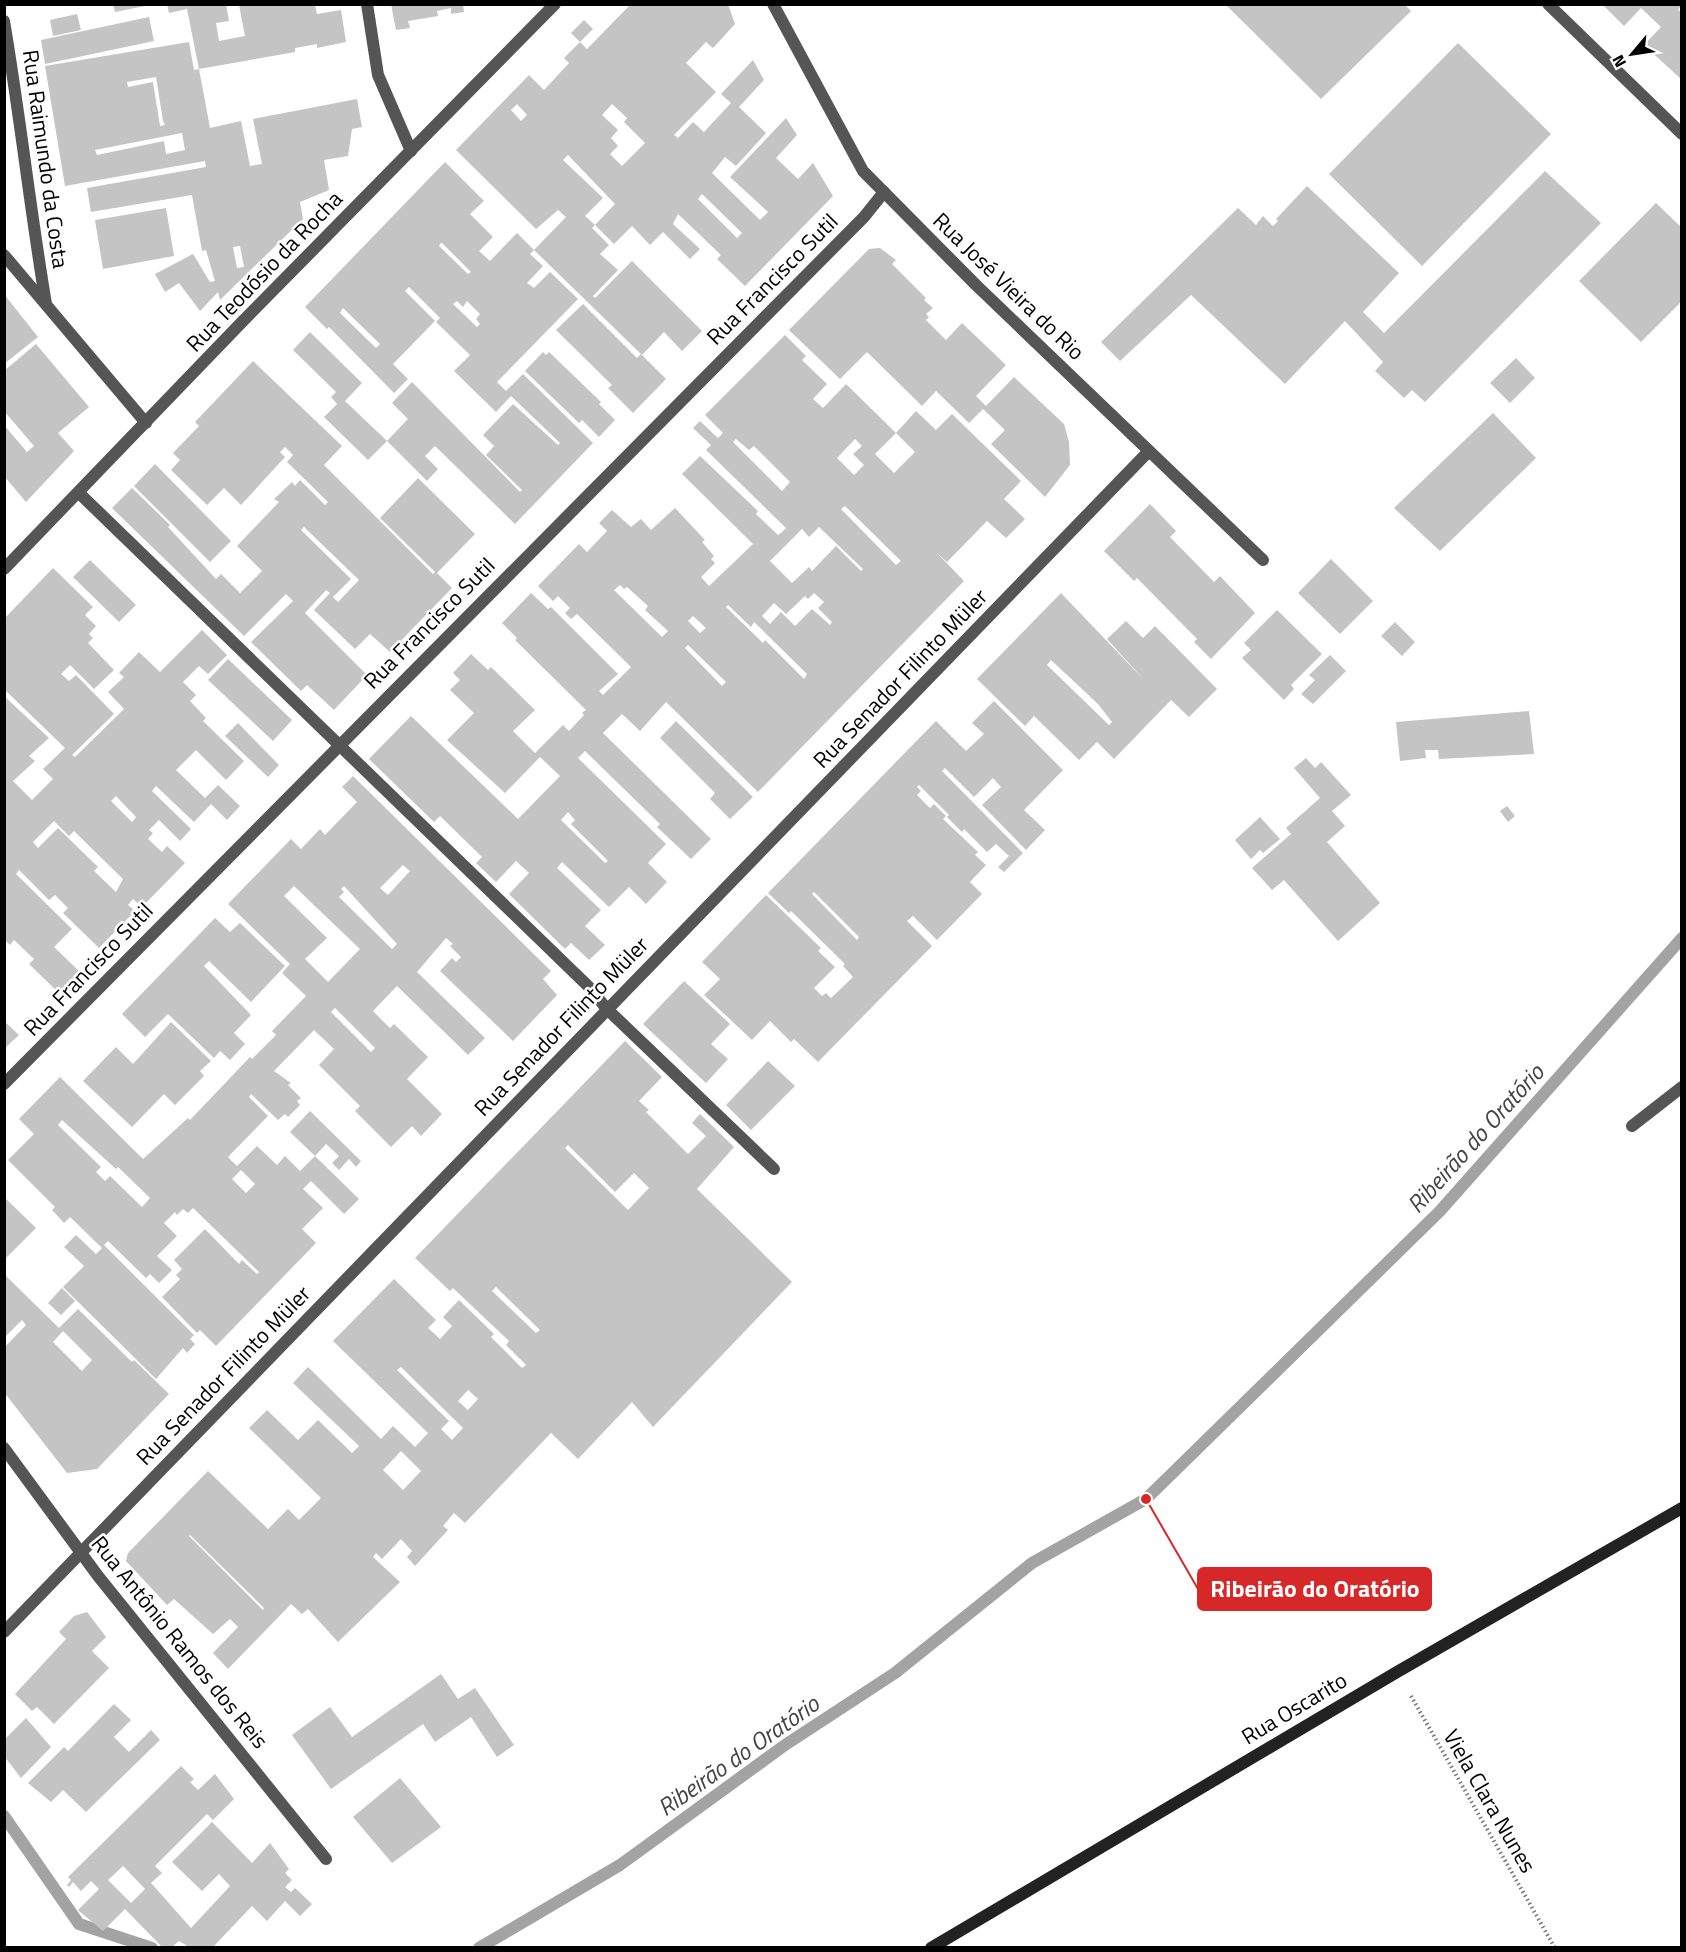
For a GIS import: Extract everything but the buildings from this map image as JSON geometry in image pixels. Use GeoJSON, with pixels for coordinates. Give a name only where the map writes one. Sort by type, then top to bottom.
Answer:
{"type":"FeatureCollection","features":[{"type":"Feature","properties":{"kind":"main road","name":"Rua Oscarito"},"geometry":{"type":"LineString","coordinates":[[931,1947],[1397,1672],[1682,1508]]}},
{"type":"Feature","properties":{"kind":"street"},"geometry":{"type":"LineString","coordinates":[[367,4],[378,75],[411,151]]}},
{"type":"Feature","properties":{"kind":"street","name":"Rua Teodósio da Rocha"},"geometry":{"type":"LineString","coordinates":[[4,569],[240,323],[555,4]]}},
{"type":"Feature","properties":{"kind":"street","name":"Rua José Vieira do Rio"},"geometry":{"type":"LineString","coordinates":[[773,4],[863,171],[1263,560]]}},
{"type":"Feature","properties":{"kind":"street"},"geometry":{"type":"LineString","coordinates":[[1548,4],[1682,134]]}},
{"type":"Feature","properties":{"kind":"street","name":"Rua Raimundo da Costa"},"geometry":{"type":"LineString","coordinates":[[4,21],[21,119],[29,202],[46,304]]}},
{"type":"Feature","properties":{"kind":"street","name":"Rua Francisco Sutil"},"geometry":{"type":"LineString","coordinates":[[4,1084],[338,744],[864,217],[884,192]]}},
{"type":"Feature","properties":{"kind":"street"},"geometry":{"type":"LineString","coordinates":[[4,255],[146,423]]}},
{"type":"Feature","properties":{"kind":"street","name":"Rua Senador Filinto Müler"},"geometry":{"type":"LineString","coordinates":[[4,1632],[1149,451]]}},
{"type":"Feature","properties":{"kind":"street"},"geometry":{"type":"LineString","coordinates":[[79,493],[774,1169]]}},
{"type":"Feature","properties":{"kind":"street"},"geometry":{"type":"LineString","coordinates":[[1632,1126],[1682,1087]]}},
{"type":"Feature","properties":{"kind":"street","name":"Rua Antônio Ramos dos Reis"},"geometry":{"type":"LineString","coordinates":[[4,1448],[81,1553],[326,1859]]}},
{"type":"Feature","properties":{"kind":"path","name":"Viela Clara Nunes"},"geometry":{"type":"LineString","coordinates":[[1397,1672],[1555,1947]]}},
{"type":"Feature","properties":{"kind":"waterway","name":"Ribeirão do Oratório"},"geometry":{"type":"LineString","coordinates":[[479,1948],[620,1865],[785,1745],[895,1673],[1032,1563],[1146,1499],[1440,1211],[1682,938]]}},
{"type":"Feature","properties":{"kind":"waterway"},"geometry":{"type":"LineString","coordinates":[[4,1816],[79,1924],[152,1948]]}},
{"type":"Feature","properties":{"kind":"place","name":"Ribeirão do Oratório"},"geometry":{"type":"Point","coordinates":[1146,1499]}}]}
